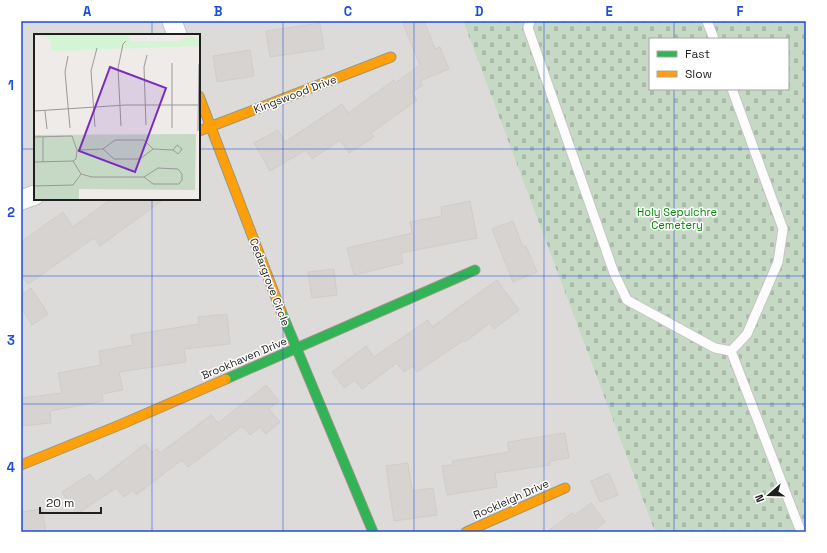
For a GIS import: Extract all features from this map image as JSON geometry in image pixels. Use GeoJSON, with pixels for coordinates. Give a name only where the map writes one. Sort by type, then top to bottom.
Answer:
{"type":"FeatureCollection","features":[{"type":"Feature","properties":{"kind":"street"},"geometry":{"type":"LineString","coordinates":[[172,21],[177,34]]}},
{"type":"Feature","properties":{"kind":"street","name":"Kingswood Drive"},"geometry":{"type":"LineString","coordinates":[[200,131],[391,56]]}},
{"type":"Feature","properties":{"kind":"street","name":"Cedargrove Circle"},"geometry":{"type":"LineString","coordinates":[[200,99],[270,285],[373,532]]}},
{"type":"Feature","properties":{"kind":"street"},"geometry":{"type":"LineString","coordinates":[[21,200],[34,195]]}},
{"type":"Feature","properties":{"kind":"street","name":"Brookhaven Drive"},"geometry":{"type":"LineString","coordinates":[[21,465],[122,424],[475,270]]}},
{"type":"Feature","properties":{"kind":"street","name":"Rockleigh Drive"},"geometry":{"type":"LineString","coordinates":[[466,532],[565,488]]}},
{"type":"Feature","properties":{"kind":"lane"},"geometry":{"type":"LineString","coordinates":[[530,21],[528,28],[614,273],[627,300],[715,348],[731,351]]}},
{"type":"Feature","properties":{"kind":"lane"},"geometry":{"type":"LineString","coordinates":[[707,21],[714,38]]}},
{"type":"Feature","properties":{"kind":"lane"},"geometry":{"type":"LineString","coordinates":[[731,351],[747,334],[778,262],[783,229],[732,90]]}},
{"type":"Feature","properties":{"kind":"lane"},"geometry":{"type":"LineString","coordinates":[[731,351],[801,532]]}},
{"type":"Feature","properties":{"kind":"shaded area"},"geometry":{"type":"Polygon","coordinates":[[[21,21],[463,21],[655,532],[21,532],[21,21]]]}},
{"type":"Feature","properties":{"kind":"green space","name":"Holy Sepulchre Cemetery"},"geometry":{"type":"Polygon","coordinates":[[[463,21],[806,21],[806,532],[655,532],[463,21]]]}},
{"type":"Feature","properties":{"kind":"building"},"geometry":{"type":"Polygon","coordinates":[[[402,21],[424,21],[435,49],[440,47],[449,69],[420,81],[423,85],[412,92],[417,100],[371,133],[374,137],[349,153],[340,140],[312,159],[306,150],[270,171],[254,143],[278,130],[285,142],[342,104],[348,113],[394,80],[395,83],[420,65],[402,21]]]}},
{"type":"Feature","properties":{"kind":"building"},"geometry":{"type":"Polygon","coordinates":[[[320,23],[324,49],[270,57],[266,31],[320,23]]]}},
{"type":"Feature","properties":{"kind":"building"},"geometry":{"type":"Polygon","coordinates":[[[250,50],[254,76],[217,82],[213,56],[250,50]]]}},
{"type":"Feature","properties":{"kind":"building"},"geometry":{"type":"Polygon","coordinates":[[[110,200],[163,200],[100,246],[94,238],[28,284],[21,274],[21,242],[63,212],[73,227],[110,200]]]}},
{"type":"Feature","properties":{"kind":"building"},"geometry":{"type":"Polygon","coordinates":[[[470,201],[477,238],[401,253],[403,263],[354,275],[347,248],[412,233],[410,222],[442,216],[441,207],[470,201]]]}},
{"type":"Feature","properties":{"kind":"building"},"geometry":{"type":"Polygon","coordinates":[[[513,221],[523,247],[526,246],[537,272],[513,282],[492,229],[513,221]]]}},
{"type":"Feature","properties":{"kind":"building"},"geometry":{"type":"Polygon","coordinates":[[[334,269],[337,295],[312,298],[308,272],[334,269]]]}},
{"type":"Feature","properties":{"kind":"building"},"geometry":{"type":"Polygon","coordinates":[[[497,280],[519,310],[494,329],[490,323],[465,342],[464,340],[417,372],[413,366],[404,372],[397,363],[362,389],[355,380],[344,388],[332,372],[366,346],[374,357],[428,320],[432,327],[497,280]]]}},
{"type":"Feature","properties":{"kind":"building"},"geometry":{"type":"Polygon","coordinates":[[[31,288],[48,314],[32,325],[21,308],[21,295],[31,288]]]}},
{"type":"Feature","properties":{"kind":"building"},"geometry":{"type":"Polygon","coordinates":[[[227,314],[230,344],[184,349],[186,362],[119,372],[123,390],[102,394],[103,401],[50,411],[51,423],[21,426],[21,398],[62,393],[58,373],[101,365],[99,351],[133,345],[131,335],[199,324],[198,317],[227,314]]]}},
{"type":"Feature","properties":{"kind":"building"},"geometry":{"type":"Polygon","coordinates":[[[266,385],[279,401],[269,409],[280,422],[266,434],[260,427],[250,435],[242,426],[188,467],[182,460],[136,495],[133,490],[124,497],[116,488],[77,514],[62,492],[90,474],[96,482],[145,444],[152,452],[157,449],[160,453],[211,415],[218,423],[266,385]]]}},
{"type":"Feature","properties":{"kind":"building"},"geometry":{"type":"Polygon","coordinates":[[[565,433],[569,458],[550,461],[550,465],[495,473],[497,487],[447,495],[442,466],[453,465],[452,461],[509,452],[508,442],[565,433]]]}},
{"type":"Feature","properties":{"kind":"building"},"geometry":{"type":"Polygon","coordinates":[[[408,463],[412,491],[433,488],[437,515],[394,521],[386,466],[408,463]]]}},
{"type":"Feature","properties":{"kind":"building"},"geometry":{"type":"Polygon","coordinates":[[[609,473],[618,495],[600,502],[591,481],[609,473]]]}},
{"type":"Feature","properties":{"kind":"building"},"geometry":{"type":"Polygon","coordinates":[[[591,503],[605,522],[592,532],[547,532],[572,513],[574,516],[591,503]]]}},
{"type":"Feature","properties":{"kind":"building"},"geometry":{"type":"Polygon","coordinates":[[[42,509],[46,532],[21,532],[21,512],[42,509]]]}},
{"type":"Feature","properties":{"kind":"traffic: fast"},"geometry":{"type":"LineString","coordinates":[[226,379],[475,270]]}},
{"type":"Feature","properties":{"kind":"traffic: fast"},"geometry":{"type":"LineString","coordinates":[[281,311],[373,532]]}},
{"type":"Feature","properties":{"kind":"traffic: slow"},"geometry":{"type":"LineString","coordinates":[[200,131],[391,57]]}},
{"type":"Feature","properties":{"kind":"traffic: slow"},"geometry":{"type":"LineString","coordinates":[[200,99],[281,311]]}},
{"type":"Feature","properties":{"kind":"traffic: slow"},"geometry":{"type":"LineString","coordinates":[[21,465],[122,424],[226,379]]}},
{"type":"Feature","properties":{"kind":"traffic: slow"},"geometry":{"type":"LineString","coordinates":[[466,532],[565,488]]}}]}
